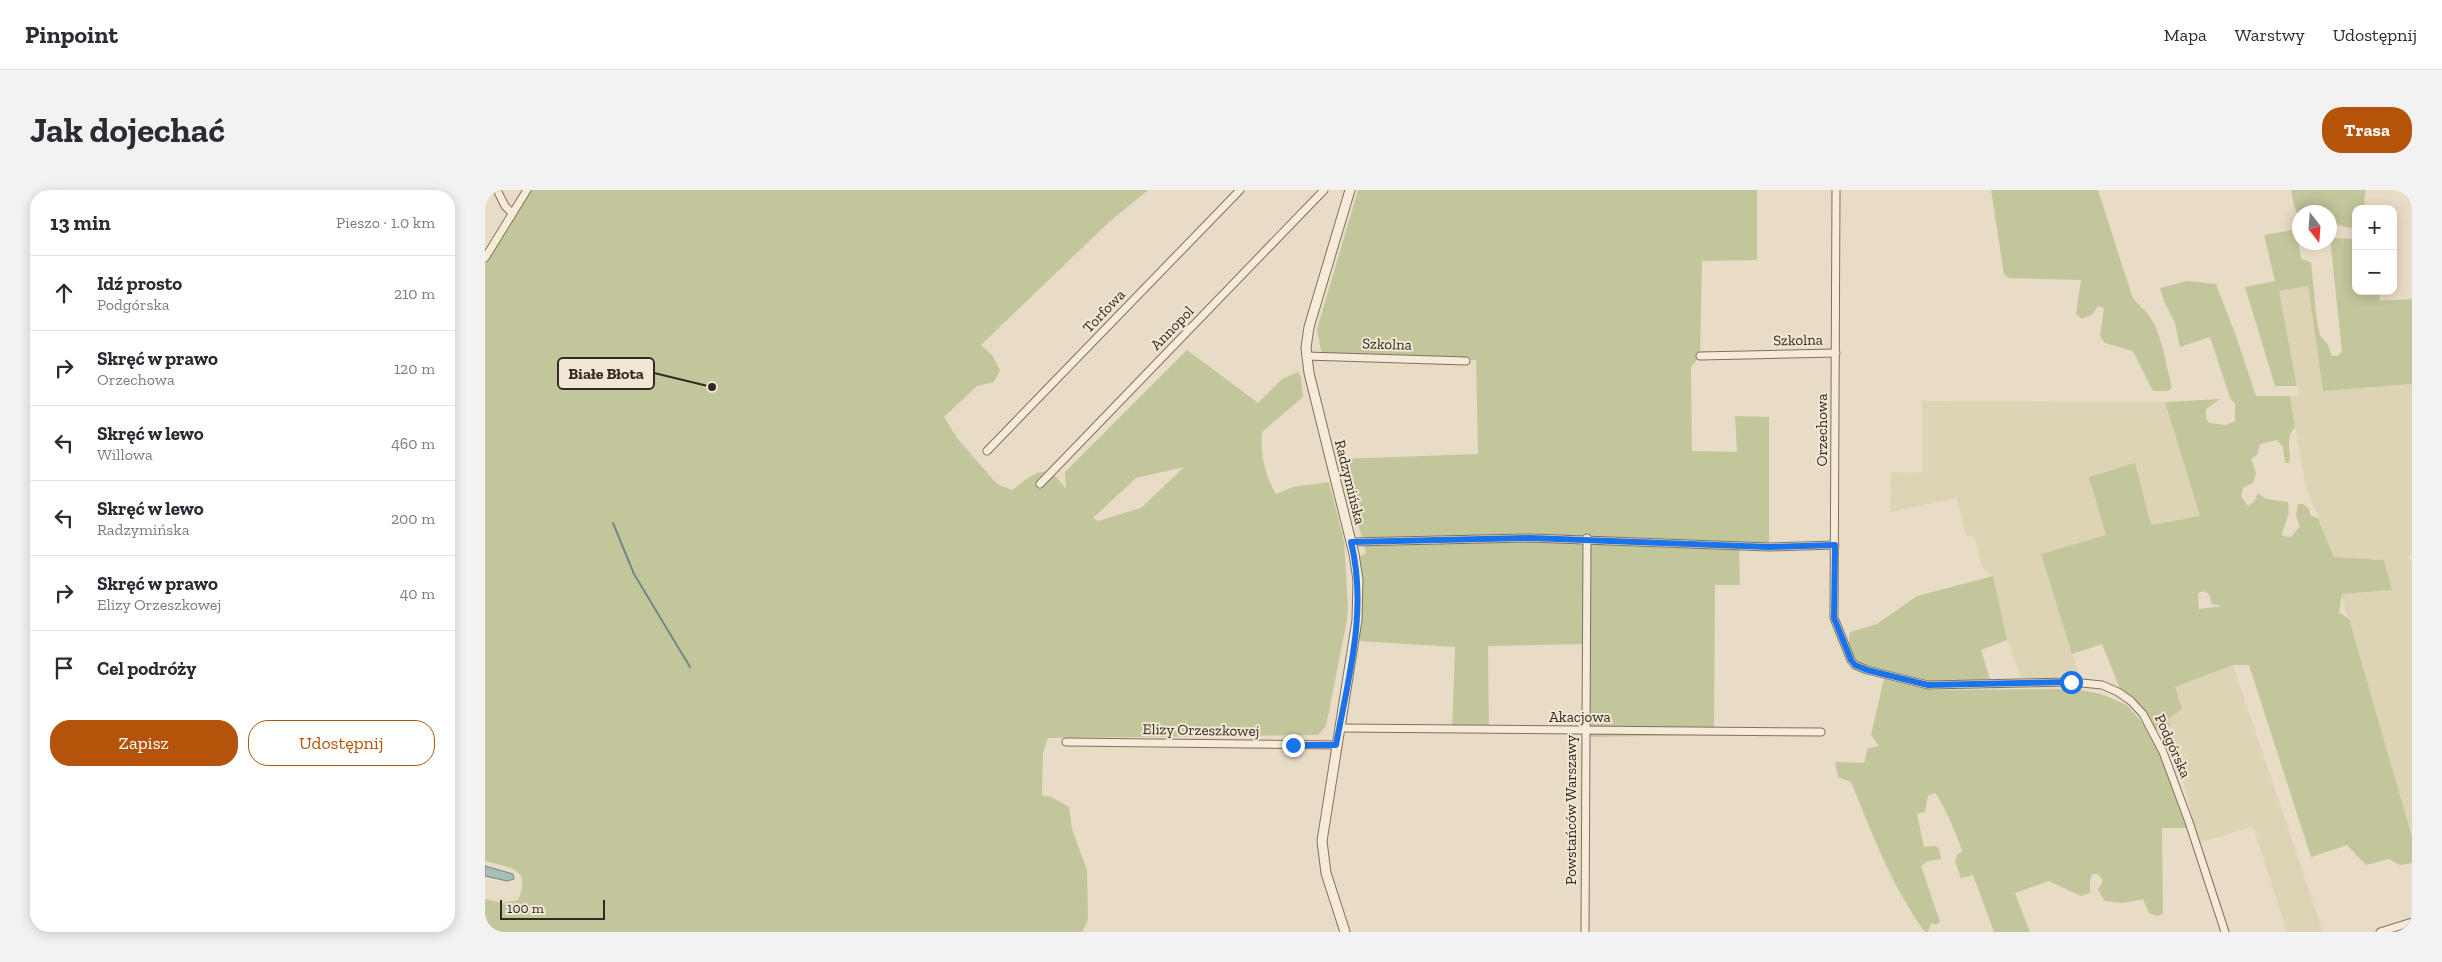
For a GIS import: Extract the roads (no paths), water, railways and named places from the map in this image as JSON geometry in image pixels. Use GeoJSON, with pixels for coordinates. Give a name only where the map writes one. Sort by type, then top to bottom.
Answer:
{"type":"FeatureCollection","features":[{"type":"Feature","properties":{"kind":"street"},"geometry":{"type":"LineString","coordinates":[[497,190],[505,206],[513,213]]}},
{"type":"Feature","properties":{"kind":"street"},"geometry":{"type":"LineString","coordinates":[[485,258],[527,190]]}},
{"type":"Feature","properties":{"kind":"street","name":"Torfowa"},"geometry":{"type":"LineString","coordinates":[[987,451],[1240,190]]}},
{"type":"Feature","properties":{"kind":"street","name":"Annopol"},"geometry":{"type":"LineString","coordinates":[[1040,484],[1325,190]]}},
{"type":"Feature","properties":{"kind":"street","name":"Radzymińska"},"geometry":{"type":"LineString","coordinates":[[1345,932],[1326,873],[1322,849],[1336,745],[1354,641],[1358,605],[1358,580],[1351,542],[1306,356],[1309,327],[1350,190]]}},
{"type":"Feature","properties":{"kind":"street","name":"Orzechowa"},"geometry":{"type":"LineString","coordinates":[[1837,190],[1834,618],[1851,660],[1855,665]]}},
{"type":"Feature","properties":{"kind":"street"},"geometry":{"type":"LineString","coordinates":[[2408,190],[2412,193]]}},
{"type":"Feature","properties":{"kind":"street","name":"Szkolna"},"geometry":{"type":"LineString","coordinates":[[1700,356],[1836,353]]}},
{"type":"Feature","properties":{"kind":"street","name":"Szkolna"},"geometry":{"type":"LineString","coordinates":[[1306,356],[1466,361]]}},
{"type":"Feature","properties":{"kind":"street"},"geometry":{"type":"LineString","coordinates":[[1351,542],[1587,538],[1740,546],[1835,545]]}},
{"type":"Feature","properties":{"kind":"street","name":"Powstańców Warszawy"},"geometry":{"type":"LineString","coordinates":[[1585,932],[1587,538]]}},
{"type":"Feature","properties":{"kind":"street","name":"Podgórska"},"geometry":{"type":"LineString","coordinates":[[1855,665],[1867,670],[1939,686],[2071,682],[2102,685],[2118,692],[2131,701],[2143,714],[2163,752],[2189,822],[2225,932]]}},
{"type":"Feature","properties":{"kind":"street","name":"Akacjowa"},"geometry":{"type":"LineString","coordinates":[[1339,728],[1821,732]]}},
{"type":"Feature","properties":{"kind":"street","name":"Elizy Orzeszkowej"},"geometry":{"type":"LineString","coordinates":[[1066,742],[1336,745]]}},
{"type":"Feature","properties":{"kind":"street"},"geometry":{"type":"LineString","coordinates":[[2380,932],[2412,922]]}},
{"type":"Feature","properties":{"kind":"water"},"geometry":{"type":"Polygon","coordinates":[[[485,866],[513,874],[514,879],[507,881],[485,876],[485,866]]]}},
{"type":"Feature","properties":{"kind":"waterway"},"geometry":{"type":"LineString","coordinates":[[613,523],[634,574],[690,667]]}},
{"type":"Feature","properties":{"kind":"place","name":"Białe Błota"},"geometry":{"type":"Point","coordinates":[712,387]}}]}
